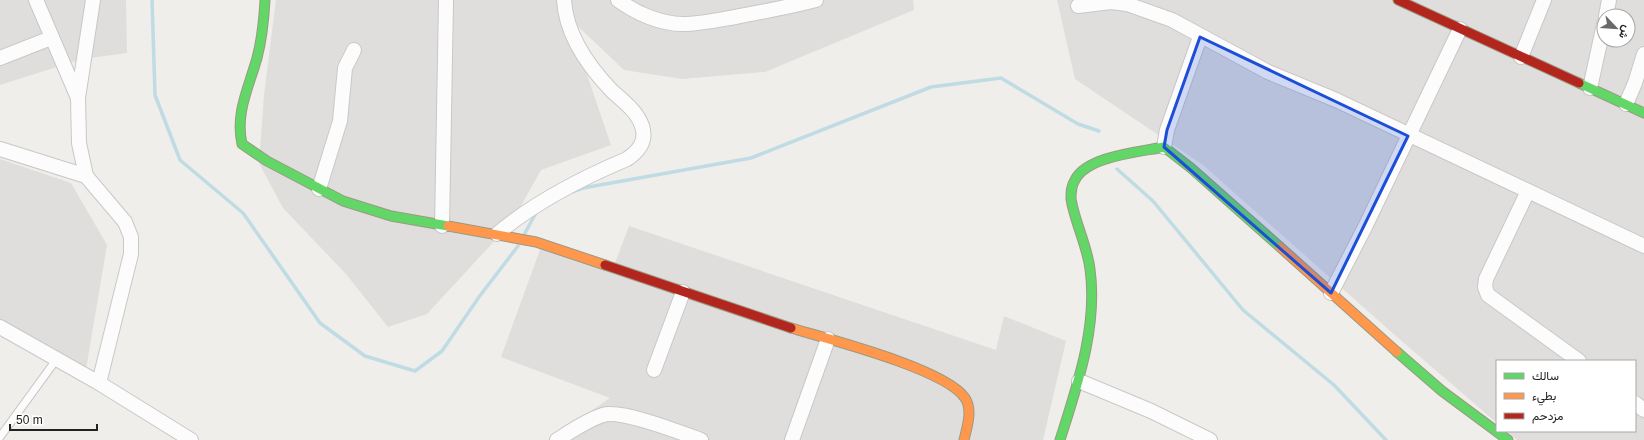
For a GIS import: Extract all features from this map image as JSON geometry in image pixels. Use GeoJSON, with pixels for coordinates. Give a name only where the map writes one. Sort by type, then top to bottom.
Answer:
{"type":"FeatureCollection","features":[{"type":"Feature","properties":{"kind":"street"},"geometry":{"type":"LineString","coordinates":[[36,0],[78,98]]}},
{"type":"Feature","properties":{"kind":"street"},"geometry":{"type":"LineString","coordinates":[[93,0],[78,98],[79,143],[86,176],[125,222],[131,237],[131,254],[100,383]]}},
{"type":"Feature","properties":{"kind":"street"},"geometry":{"type":"LineString","coordinates":[[265,0],[260,42],[239,118],[239,133],[242,144],[267,161],[343,201],[391,216],[536,242],[682,292],[866,350],[914,368],[956,388],[966,399],[969,408],[968,425],[964,440]]}},
{"type":"Feature","properties":{"kind":"street"},"geometry":{"type":"LineString","coordinates":[[442,226],[446,0]]}},
{"type":"Feature","properties":{"kind":"street"},"geometry":{"type":"LineString","coordinates":[[497,234],[514,220],[552,196],[627,159],[637,152],[644,136],[642,126],[636,114],[602,80],[586,59],[574,39],[564,0]]}},
{"type":"Feature","properties":{"kind":"street"},"geometry":{"type":"LineString","coordinates":[[618,0],[642,14],[661,20],[682,24],[715,21],[769,5],[816,0]]}},
{"type":"Feature","properties":{"kind":"street"},"geometry":{"type":"LineString","coordinates":[[1398,0],[1644,113]]}},
{"type":"Feature","properties":{"kind":"street"},"geometry":{"type":"LineString","coordinates":[[1521,57],[1544,0]]}},
{"type":"Feature","properties":{"kind":"street"},"geometry":{"type":"LineString","coordinates":[[1078,6],[1111,2],[1127,4],[1172,20],[1200,37],[1268,72],[1336,100],[1408,136],[1644,246]]}},
{"type":"Feature","properties":{"kind":"street"},"geometry":{"type":"LineString","coordinates":[[1331,293],[1460,29]]}},
{"type":"Feature","properties":{"kind":"street"},"geometry":{"type":"LineString","coordinates":[[1164,147],[1167,130],[1200,37]]}},
{"type":"Feature","properties":{"kind":"street"},"geometry":{"type":"LineString","coordinates":[[0,58],[51,38]]}},
{"type":"Feature","properties":{"kind":"street"},"geometry":{"type":"LineString","coordinates":[[1590,88],[1599,48]]}},
{"type":"Feature","properties":{"kind":"street"},"geometry":{"type":"LineString","coordinates":[[319,189],[340,121],[345,68],[354,50]]}},
{"type":"Feature","properties":{"kind":"street"},"geometry":{"type":"LineString","coordinates":[[1626,104],[1644,54]]}},
{"type":"Feature","properties":{"kind":"street"},"geometry":{"type":"LineString","coordinates":[[1060,440],[1078,381],[1089,325],[1093,285],[1090,264],[1071,204],[1073,180],[1082,171],[1094,164],[1164,147],[1191,168],[1442,391],[1496,431]]}},
{"type":"Feature","properties":{"kind":"street"},"geometry":{"type":"LineString","coordinates":[[0,150],[86,176]]}},
{"type":"Feature","properties":{"kind":"street"},"geometry":{"type":"LineString","coordinates":[[1528,191],[1490,268],[1485,287],[1488,295],[1528,322],[1578,360]]}},
{"type":"Feature","properties":{"kind":"street"},"geometry":{"type":"LineString","coordinates":[[654,370],[682,292]]}},
{"type":"Feature","properties":{"kind":"street"},"geometry":{"type":"LineString","coordinates":[[0,327],[56,360],[100,383],[191,440]]}},
{"type":"Feature","properties":{"kind":"street"},"geometry":{"type":"LineString","coordinates":[[792,440],[828,339]]}},
{"type":"Feature","properties":{"kind":"street"},"geometry":{"type":"LineString","coordinates":[[1078,381],[1151,411],[1210,440]]}},
{"type":"Feature","properties":{"kind":"street"},"geometry":{"type":"LineString","coordinates":[[1636,404],[1644,410]]}},
{"type":"Feature","properties":{"kind":"street"},"geometry":{"type":"LineString","coordinates":[[557,440],[604,414],[619,415],[640,420],[701,440]]}},
{"type":"Feature","properties":{"kind":"street"},"geometry":{"type":"LineString","coordinates":[[1497,432],[1508,440]]}},
{"type":"Feature","properties":{"kind":"lane"},"geometry":{"type":"LineString","coordinates":[[0,437],[56,360]]}},
{"type":"Feature","properties":{"kind":"highlighted area"},"geometry":{"type":"Polygon","coordinates":[[[1200,37],[1408,136],[1331,293],[1164,147],[1167,130],[1200,37]]]}},
{"type":"Feature","properties":{"kind":"shaded area"},"geometry":{"type":"Polygon","coordinates":[[[0,0],[126,0],[127,53],[82,59],[0,85],[0,0]]]}},
{"type":"Feature","properties":{"kind":"shaded area"},"geometry":{"type":"Polygon","coordinates":[[[276,0],[913,0],[914,10],[765,72],[682,79],[624,70],[567,16],[611,145],[541,170],[512,222],[427,314],[388,327],[346,274],[283,208],[259,163],[264,95],[276,0]]]}},
{"type":"Feature","properties":{"kind":"shaded area"},"geometry":{"type":"Polygon","coordinates":[[[1057,0],[1644,0],[1644,440],[1517,440],[1508,432],[1636,432],[1636,360],[1496,360],[1496,422],[1397,337],[1203,165],[1075,79],[1057,0]]]}},
{"type":"Feature","properties":{"kind":"shaded area"},"geometry":{"type":"Polygon","coordinates":[[[0,159],[71,183],[107,245],[85,375],[0,324],[0,159]]]}},
{"type":"Feature","properties":{"kind":"shaded area"},"geometry":{"type":"Polygon","coordinates":[[[629,226],[996,350],[1004,316],[1066,341],[1043,440],[549,440],[610,398],[501,357],[542,244],[615,263],[629,226]]]}},
{"type":"Feature","properties":{"kind":"waterway"},"geometry":{"type":"LineString","coordinates":[[152,0],[155,95],[180,160],[243,213],[320,323],[365,356],[415,371],[442,351],[479,297],[518,246]]}},
{"type":"Feature","properties":{"kind":"waterway"},"geometry":{"type":"LineString","coordinates":[[572,192],[583,188],[751,158],[931,87],[1001,78],[1078,124],[1099,131]]}},
{"type":"Feature","properties":{"kind":"waterway"},"geometry":{"type":"LineString","coordinates":[[1117,169],[1153,201],[1243,310],[1334,385],[1386,440]]}},
{"type":"Feature","properties":{"kind":"waterway"},"geometry":{"type":"LineString","coordinates":[[525,233],[537,211]]}},
{"type":"Feature","properties":{"kind":"traffic: fast"},"geometry":{"type":"LineString","coordinates":[[265,0],[259,51],[244,100],[240,122],[242,144],[267,161],[343,201],[391,216],[448,226]]}},
{"type":"Feature","properties":{"kind":"traffic: fast"},"geometry":{"type":"LineString","coordinates":[[1579,83],[1644,113]]}},
{"type":"Feature","properties":{"kind":"traffic: fast"},"geometry":{"type":"LineString","coordinates":[[1060,440],[1079,377],[1089,334],[1091,313],[1092,291],[1090,269],[1071,199],[1073,185],[1081,172],[1091,165],[1115,156],[1164,147],[1191,168],[1280,247]]}},
{"type":"Feature","properties":{"kind":"traffic: fast"},"geometry":{"type":"LineString","coordinates":[[1397,352],[1442,391],[1496,431]]}},
{"type":"Feature","properties":{"kind":"traffic: fast"},"geometry":{"type":"LineString","coordinates":[[1497,432],[1508,440]]}},
{"type":"Feature","properties":{"kind":"traffic: slow"},"geometry":{"type":"LineString","coordinates":[[448,226],[536,242],[605,265]]}},
{"type":"Feature","properties":{"kind":"traffic: slow"},"geometry":{"type":"LineString","coordinates":[[1280,247],[1397,352]]}},
{"type":"Feature","properties":{"kind":"traffic: slow"},"geometry":{"type":"LineString","coordinates":[[791,328],[885,356],[935,376],[954,387],[965,398],[969,408],[969,419],[964,440]]}},
{"type":"Feature","properties":{"kind":"traffic: jam"},"geometry":{"type":"LineString","coordinates":[[1398,0],[1579,83]]}},
{"type":"Feature","properties":{"kind":"traffic: jam"},"geometry":{"type":"LineString","coordinates":[[605,265],[791,328]]}}]}
